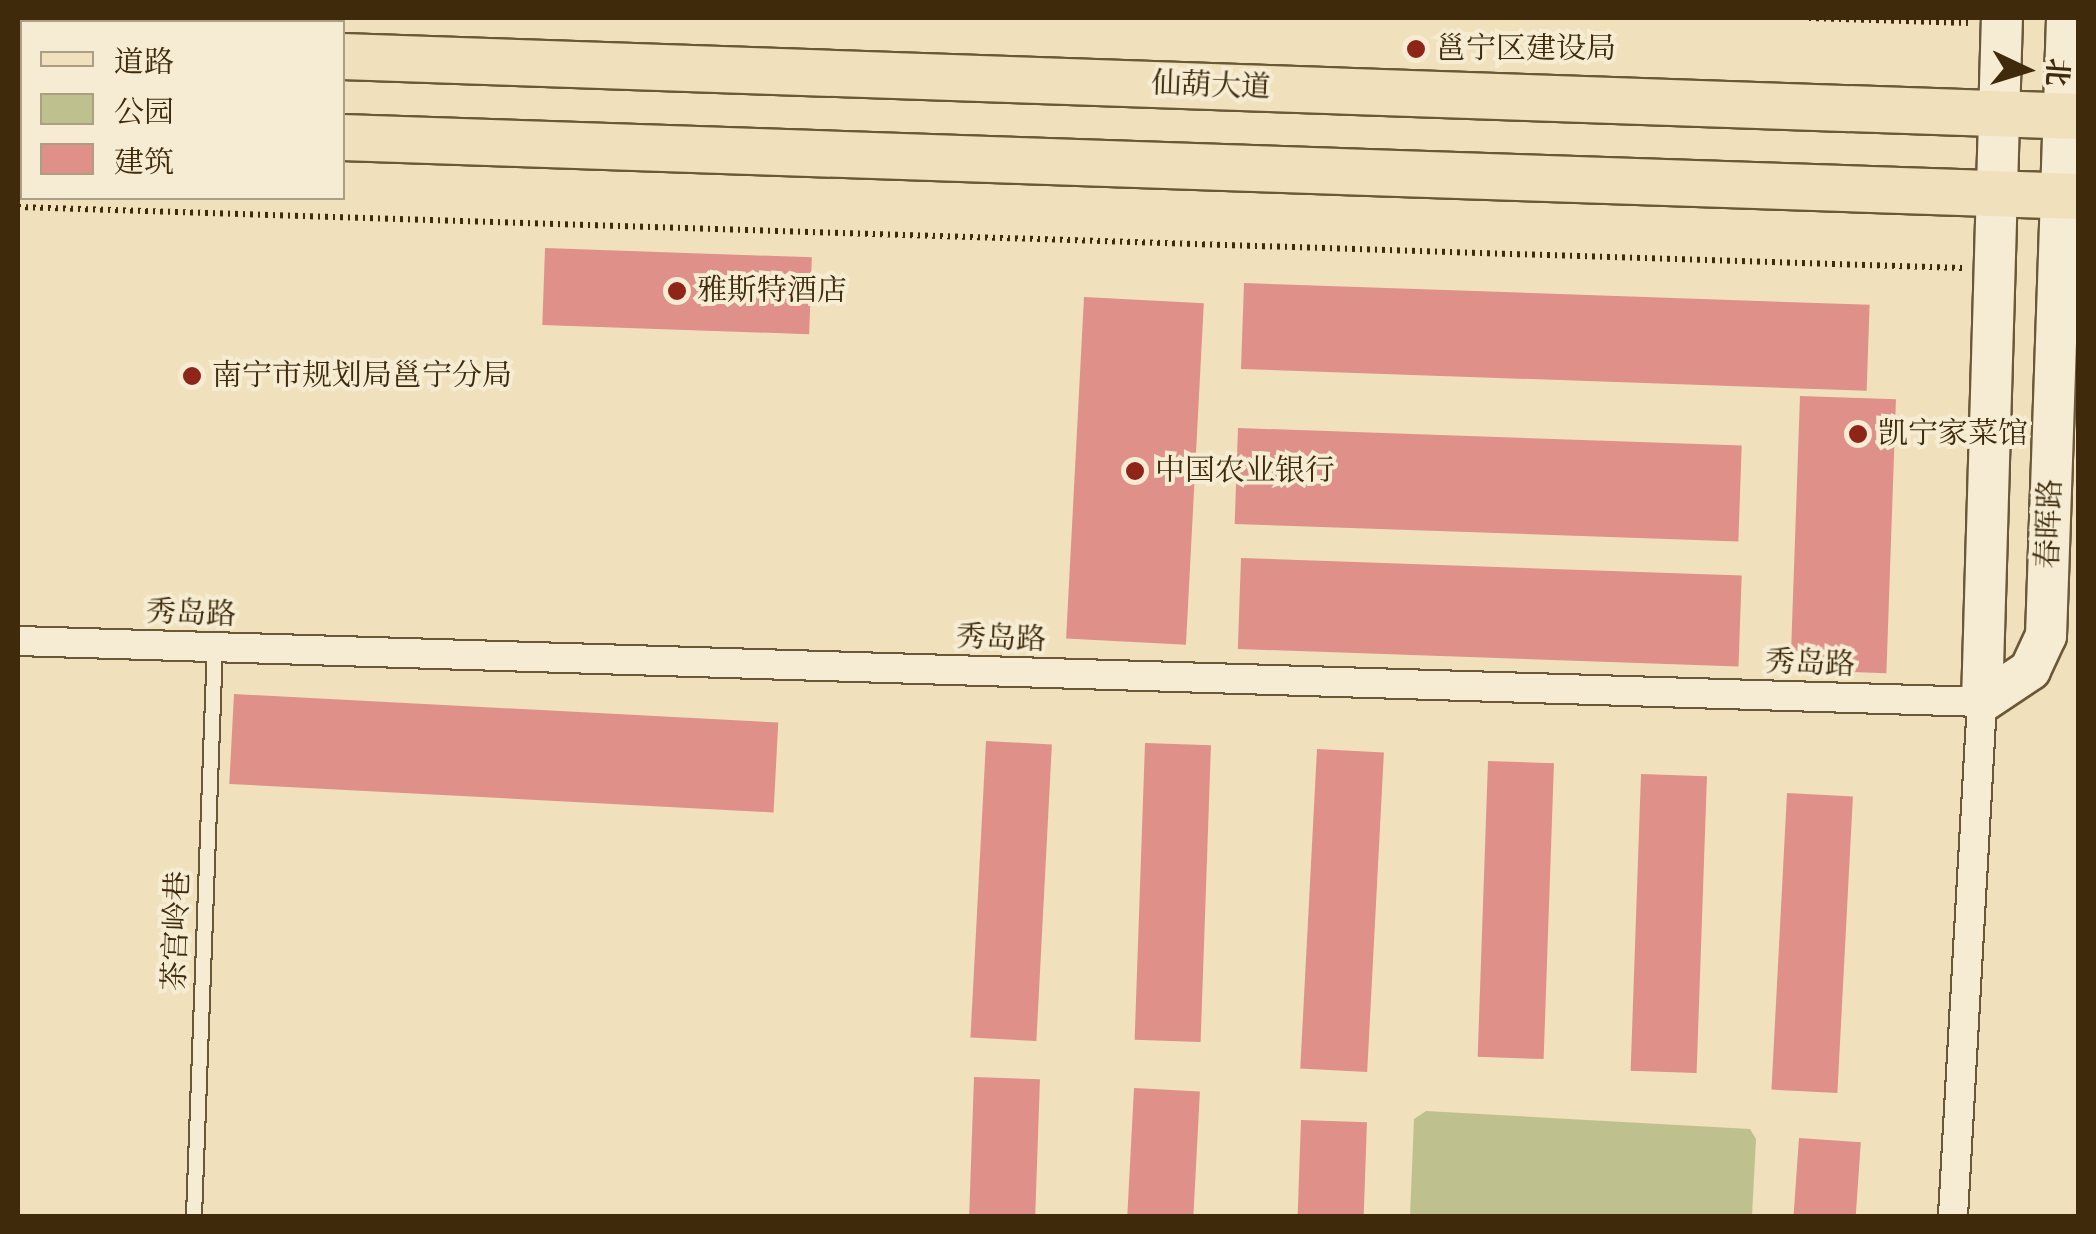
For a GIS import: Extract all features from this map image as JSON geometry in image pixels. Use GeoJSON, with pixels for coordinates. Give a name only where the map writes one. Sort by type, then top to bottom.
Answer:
{"type":"FeatureCollection","features":[{"type":"Feature","properties":{"kind":"main road","name":"仙葫大道"},"geometry":{"type":"LineString","coordinates":[[345,56],[2071,116]]}},
{"type":"Feature","properties":{"kind":"main road"},"geometry":{"type":"LineString","coordinates":[[345,137],[2070,195]]}},
{"type":"Feature","properties":{"kind":"street","name":"春晖路"},"geometry":{"type":"LineString","coordinates":[[1982,702],[2030,670],[2046,636],[2070,195],[2068,18]]}},
{"type":"Feature","properties":{"kind":"street","name":"春晖路"},"geometry":{"type":"LineString","coordinates":[[1953,1216],[1982,702],[2002,21]]}},
{"type":"Feature","properties":{"kind":"street","name":"秀岛路"},"geometry":{"type":"LineString","coordinates":[[18,641],[1982,702]]}},
{"type":"Feature","properties":{"kind":"lane","name":"茶宫岭巷"},"geometry":{"type":"LineString","coordinates":[[194,1216],[215,647]]}},
{"type":"Feature","properties":{"kind":"path"},"geometry":{"type":"LineString","coordinates":[[1809,18],[2002,21]]}},
{"type":"Feature","properties":{"kind":"path"},"geometry":{"type":"LineString","coordinates":[[18,207],[1994,269]]}},
{"type":"Feature","properties":{"kind":"green space"},"geometry":{"type":"Polygon","coordinates":[[[1426,1111],[1750,1129],[1756,1139],[1752,1216],[1410,1216],[1414,1119],[1426,1111]]]}},
{"type":"Feature","properties":{"kind":"building","name":"雅斯特酒店"},"geometry":{"type":"Polygon","coordinates":[[[545,248],[812,257],[809,334],[542,325],[545,248]]]}},
{"type":"Feature","properties":{"kind":"building"},"geometry":{"type":"Polygon","coordinates":[[[1244,283],[1870,305],[1867,391],[1241,369],[1244,283]]]}},
{"type":"Feature","properties":{"kind":"building","name":"中国农业银行"},"geometry":{"type":"Polygon","coordinates":[[[1084,297],[1204,303],[1186,645],[1066,639],[1084,297]]]}},
{"type":"Feature","properties":{"kind":"building"},"geometry":{"type":"Polygon","coordinates":[[[1800,396],[1896,399],[1886,673],[1790,670],[1800,396]]]}},
{"type":"Feature","properties":{"kind":"building"},"geometry":{"type":"Polygon","coordinates":[[[1238,428],[1742,446],[1738,542],[1235,524],[1238,428]]]}},
{"type":"Feature","properties":{"kind":"building"},"geometry":{"type":"Polygon","coordinates":[[[1241,558],[1742,575],[1739,666],[1238,649],[1241,558]]]}},
{"type":"Feature","properties":{"kind":"building"},"geometry":{"type":"Polygon","coordinates":[[[234,694],[778,723],[774,812],[229,784],[234,694]]]}},
{"type":"Feature","properties":{"kind":"building"},"geometry":{"type":"Polygon","coordinates":[[[986,741],[1052,744],[1036,1041],[970,1038],[986,741]]]}},
{"type":"Feature","properties":{"kind":"building"},"geometry":{"type":"Polygon","coordinates":[[[1145,743],[1211,745],[1201,1042],[1135,1040],[1145,743]]]}},
{"type":"Feature","properties":{"kind":"building"},"geometry":{"type":"Polygon","coordinates":[[[1317,749],[1384,753],[1367,1072],[1300,1069],[1317,749]]]}},
{"type":"Feature","properties":{"kind":"building"},"geometry":{"type":"Polygon","coordinates":[[[1488,761],[1554,763],[1544,1059],[1478,1057],[1488,761]]]}},
{"type":"Feature","properties":{"kind":"building"},"geometry":{"type":"Polygon","coordinates":[[[1641,774],[1707,776],[1697,1073],[1631,1071],[1641,774]]]}},
{"type":"Feature","properties":{"kind":"building"},"geometry":{"type":"Polygon","coordinates":[[[1787,793],[1853,796],[1837,1093],[1771,1090],[1787,793]]]}},
{"type":"Feature","properties":{"kind":"building"},"geometry":{"type":"Polygon","coordinates":[[[974,1077],[1040,1079],[1035,1216],[969,1216],[974,1077]]]}},
{"type":"Feature","properties":{"kind":"building"},"geometry":{"type":"Polygon","coordinates":[[[1134,1088],[1200,1091],[1193,1216],[1127,1216],[1134,1088]]]}},
{"type":"Feature","properties":{"kind":"building"},"geometry":{"type":"Polygon","coordinates":[[[1301,1120],[1367,1122],[1364,1216],[1298,1216],[1301,1120]]]}},
{"type":"Feature","properties":{"kind":"building"},"geometry":{"type":"Polygon","coordinates":[[[1799,1138],[1861,1142],[1856,1216],[1794,1216],[1799,1138]]]}},
{"type":"Feature","properties":{"kind":"place","name":"邕宁区建设局"},"geometry":{"type":"Point","coordinates":[1416,49]}},
{"type":"Feature","properties":{"kind":"place","name":"雅斯特酒店"},"geometry":{"type":"Point","coordinates":[677,291]}},
{"type":"Feature","properties":{"kind":"place","name":"南宁市规划局邕宁分局"},"geometry":{"type":"Point","coordinates":[192,376]}},
{"type":"Feature","properties":{"kind":"place","name":"凯宁家菜馆"},"geometry":{"type":"Point","coordinates":[1858,434]}},
{"type":"Feature","properties":{"kind":"place","name":"中国农业银行"},"geometry":{"type":"Point","coordinates":[1135,471]}}]}
